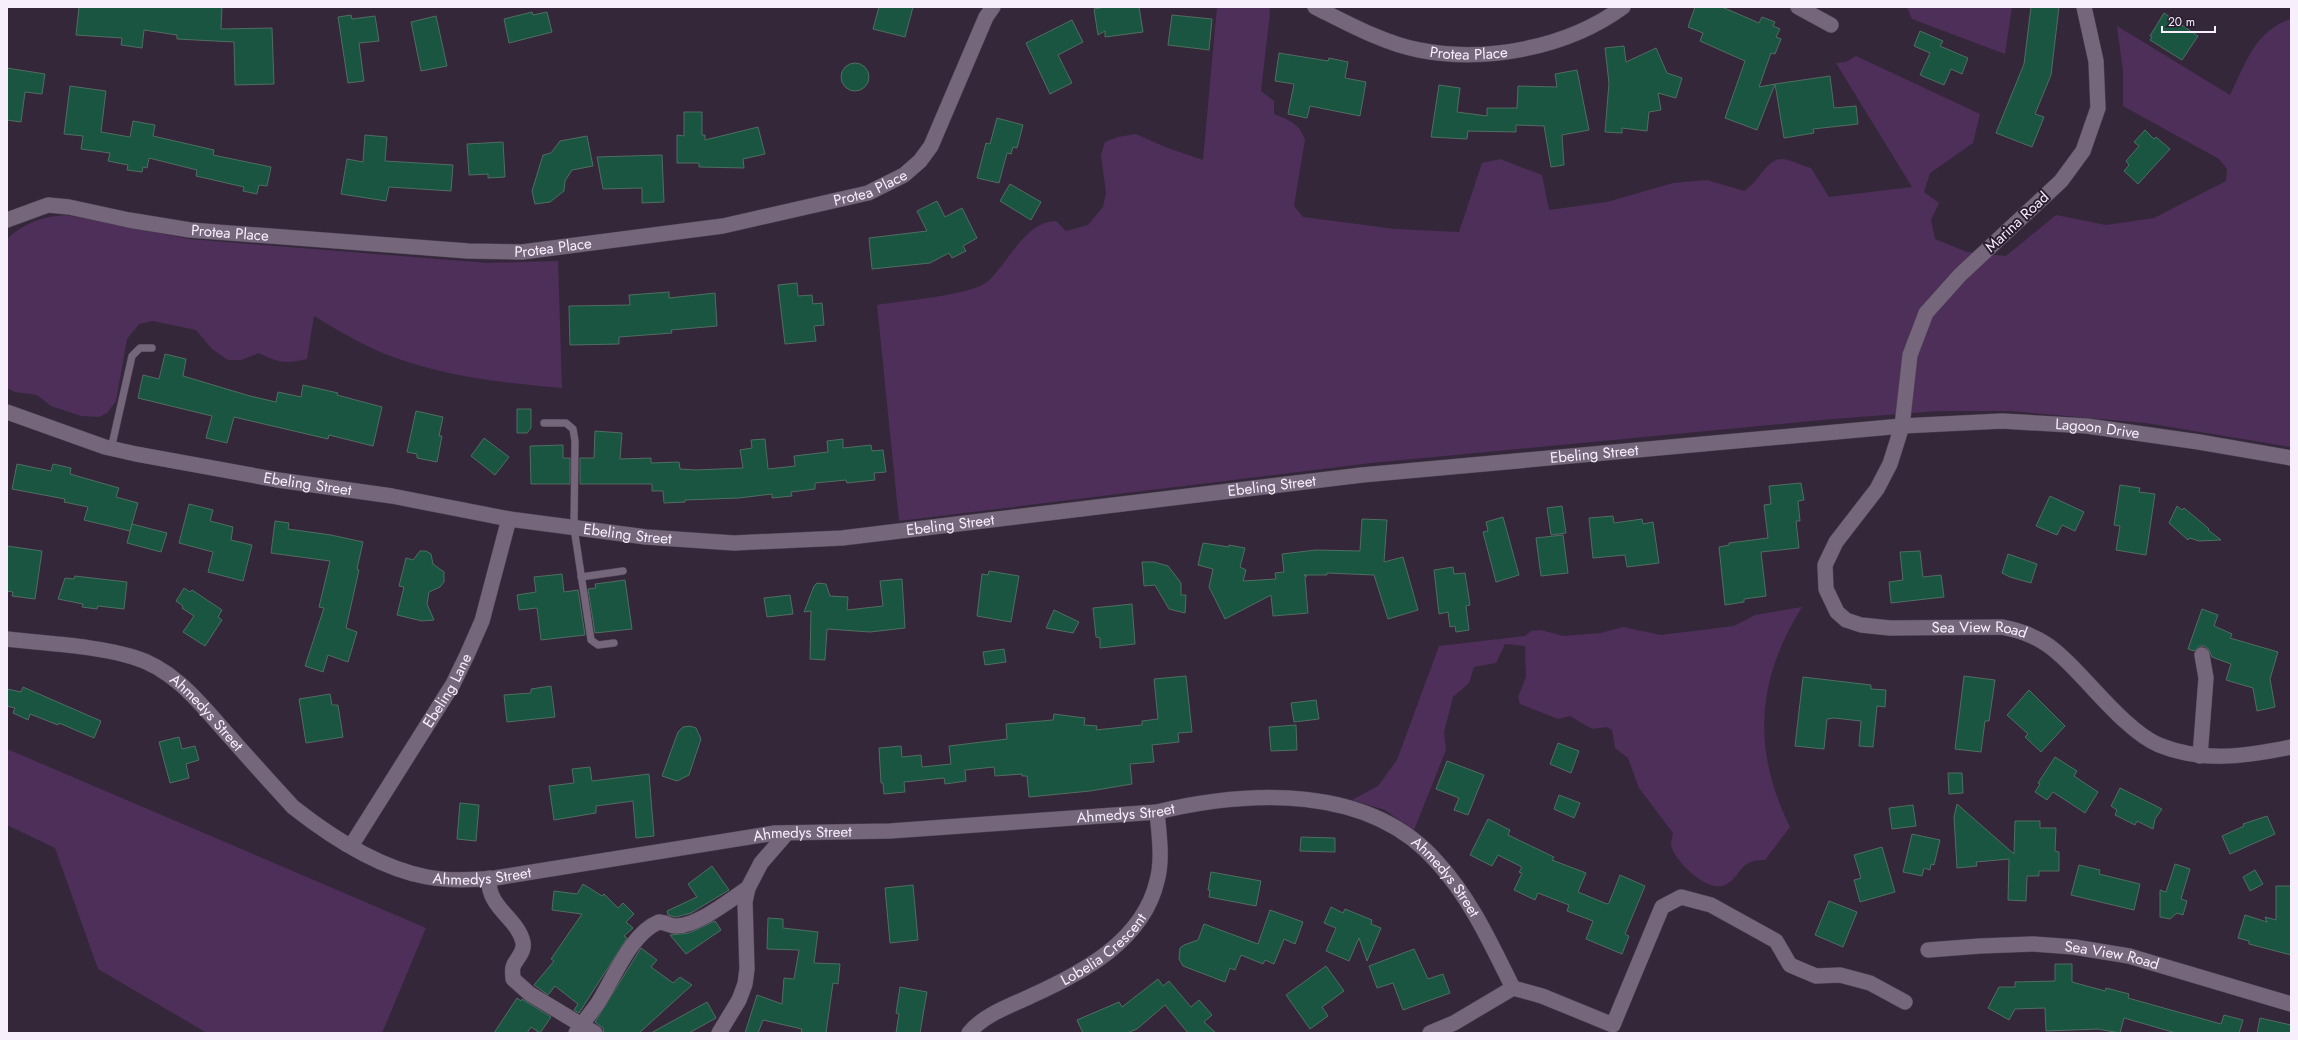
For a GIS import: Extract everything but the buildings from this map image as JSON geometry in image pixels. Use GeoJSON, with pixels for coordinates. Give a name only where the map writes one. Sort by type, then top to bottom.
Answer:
{"type":"FeatureCollection","features":[{"type":"Feature","properties":{"kind":"street","name":"Protea Place"},"geometry":{"type":"LineString","coordinates":[[7,220],[48,205],[69,207],[129,220],[190,230],[468,251],[522,252],[723,226],[868,193],[904,175],[920,161],[931,146],[986,17],[993,7]]}},
{"type":"Feature","properties":{"kind":"street","name":"Protea Place"},"geometry":{"type":"LineString","coordinates":[[1315,7],[1390,41],[1418,50],[1444,54],[1483,55],[1523,50],[1558,39],[1590,26],[1622,7]]}},
{"type":"Feature","properties":{"kind":"street"},"geometry":{"type":"LineString","coordinates":[[1798,7],[1831,25]]}},
{"type":"Feature","properties":{"kind":"street","name":"Marina Road"},"geometry":{"type":"LineString","coordinates":[[1902,426],[1910,355],[1926,313],[1960,275],[2061,181],[2083,151],[2098,108],[2096,61],[2084,7]]}},
{"type":"Feature","properties":{"kind":"street","name":"Ebeling Street"},"geometry":{"type":"LineString","coordinates":[[7,412],[111,449],[278,480],[392,496],[509,519],[574,528],[646,537],[734,543],[842,538],[1362,476],[1902,426]]}},
{"type":"Feature","properties":{"kind":"street","name":"Lagoon Drive"},"geometry":{"type":"LineString","coordinates":[[1902,426],[2002,421],[2087,426],[2199,442],[2291,458]]}},
{"type":"Feature","properties":{"kind":"street","name":"Sea View Road"},"geometry":{"type":"LineString","coordinates":[[1902,426],[1890,464],[1877,488],[1828,556],[1824,572],[1826,589],[1837,612],[1846,620],[1860,625],[1890,628],[1973,626],[2015,629],[2040,639],[2059,652],[2100,696],[2143,735],[2159,745],[2200,756],[2237,756],[2291,747]]}},
{"type":"Feature","properties":{"kind":"street","name":"Ebeling Lane"},"geometry":{"type":"LineString","coordinates":[[351,846],[453,684],[482,621],[509,519]]}},
{"type":"Feature","properties":{"kind":"street","name":"Ahmedys Street"},"geometry":{"type":"LineString","coordinates":[[7,639],[100,650],[134,657],[154,667],[175,679],[200,703],[293,807],[309,820],[351,846],[394,867],[428,878],[489,878],[732,839],[787,833],[890,831],[1157,812],[1185,805],[1258,798],[1316,801],[1357,810],[1382,818],[1408,836],[1436,860],[1457,886],[1482,925],[1513,988]]}},
{"type":"Feature","properties":{"kind":"street"},"geometry":{"type":"LineString","coordinates":[[2200,756],[2206,678],[2202,655]]}},
{"type":"Feature","properties":{"kind":"street","name":"Lobelia Crescent"},"geometry":{"type":"LineString","coordinates":[[969,1033],[974,1027],[1003,1009],[1084,969],[1122,940],[1134,927],[1145,912],[1157,881],[1160,842],[1157,812]]}},
{"type":"Feature","properties":{"kind":"street"},"geometry":{"type":"LineString","coordinates":[[718,1033],[739,1000],[745,984],[747,969],[745,902],[748,888],[761,863],[787,833]]}},
{"type":"Feature","properties":{"kind":"street"},"geometry":{"type":"LineString","coordinates":[[489,878],[488,890],[501,911],[518,931],[523,942],[523,951],[513,967],[513,980],[530,994],[579,1028],[595,1033]]}},
{"type":"Feature","properties":{"kind":"street"},"geometry":{"type":"LineString","coordinates":[[579,1028],[598,1003],[633,944],[648,929],[659,922],[675,926],[684,925],[720,907],[748,888]]}},
{"type":"Feature","properties":{"kind":"street"},"geometry":{"type":"LineString","coordinates":[[1430,1033],[1454,1023],[1513,988],[1542,996],[1613,1025],[1662,907],[1681,897],[1711,905],[1776,941],[1790,965],[1816,976],[1840,975],[1870,983],[1905,1002]]}},
{"type":"Feature","properties":{"kind":"street","name":"Sea View Road"},"geometry":{"type":"LineString","coordinates":[[1928,950],[2033,944],[2081,948],[2130,956],[2291,1004]]}},
{"type":"Feature","properties":{"kind":"lane"},"geometry":{"type":"LineString","coordinates":[[111,449],[132,356],[140,348],[152,348]]}},
{"type":"Feature","properties":{"kind":"lane"},"geometry":{"type":"LineString","coordinates":[[544,423],[566,423],[573,429],[575,441],[574,528],[591,640],[598,645],[614,643]]}},
{"type":"Feature","properties":{"kind":"lane"},"geometry":{"type":"LineString","coordinates":[[581,577],[623,571]]}},
{"type":"Feature","properties":{"kind":"shaded area"},"geometry":{"type":"Polygon","coordinates":[[[1217,7],[1269,7],[1270,13],[1261,91],[1274,101],[1274,114],[1297,126],[1305,140],[1294,206],[1303,217],[1395,229],[1459,232],[1482,163],[1500,159],[1542,175],[1549,210],[1607,202],[1673,183],[1707,180],[1744,191],[1754,183],[1766,167],[1776,160],[1781,159],[1811,168],[1829,197],[1912,187],[1836,63],[1846,62],[1856,56],[1980,114],[1973,143],[1930,173],[1924,192],[1939,203],[1931,220],[1935,239],[1967,252],[2006,256],[2056,215],[2106,225],[2154,218],[2226,181],[2227,169],[2219,159],[2123,106],[2123,71],[2117,26],[2230,95],[2246,61],[2260,40],[2268,31],[2291,19],[2291,447],[2146,423],[2010,411],[1939,411],[1833,419],[1371,463],[899,521],[877,305],[952,294],[979,287],[995,274],[1018,245],[1035,228],[1045,223],[1056,221],[1066,231],[1088,225],[1103,207],[1106,193],[1101,155],[1105,142],[1118,137],[1136,134],[1165,147],[1203,160],[1217,7]]]}},
{"type":"Feature","properties":{"kind":"shaded area"},"geometry":{"type":"Polygon","coordinates":[[[1907,7],[2012,7],[2005,54],[1912,19],[1907,7]]]}},
{"type":"Feature","properties":{"kind":"shaded area"},"geometry":{"type":"Polygon","coordinates":[[[66,215],[189,239],[488,263],[558,261],[562,388],[510,383],[458,375],[407,362],[359,342],[314,316],[307,359],[293,362],[277,361],[259,353],[241,360],[228,360],[212,349],[196,330],[153,321],[139,324],[127,339],[116,401],[107,413],[99,417],[81,416],[51,406],[37,395],[15,392],[7,388],[7,239],[13,233],[34,221],[66,215]]]}},
{"type":"Feature","properties":{"kind":"shaded area"},"geometry":{"type":"Polygon","coordinates":[[[1802,607],[1787,634],[1775,661],[1768,688],[1764,716],[1765,743],[1769,770],[1778,798],[1790,827],[1765,860],[1756,860],[1745,865],[1735,878],[1725,885],[1710,885],[1702,881],[1680,861],[1671,846],[1673,833],[1639,788],[1628,758],[1615,748],[1612,730],[1607,727],[1592,729],[1570,716],[1558,719],[1520,704],[1518,697],[1526,677],[1525,646],[1505,644],[1496,663],[1474,667],[1469,683],[1453,697],[1444,732],[1446,750],[1414,830],[1385,810],[1352,800],[1378,786],[1397,760],[1439,646],[1525,636],[1531,631],[1541,630],[1563,636],[1601,633],[1623,627],[1661,635],[1734,626],[1755,615],[1802,607]]]}},
{"type":"Feature","properties":{"kind":"shaded area"},"geometry":{"type":"Polygon","coordinates":[[[7,749],[426,928],[382,1033],[207,1033],[98,969],[55,848],[7,825],[7,749]]]}}]}
